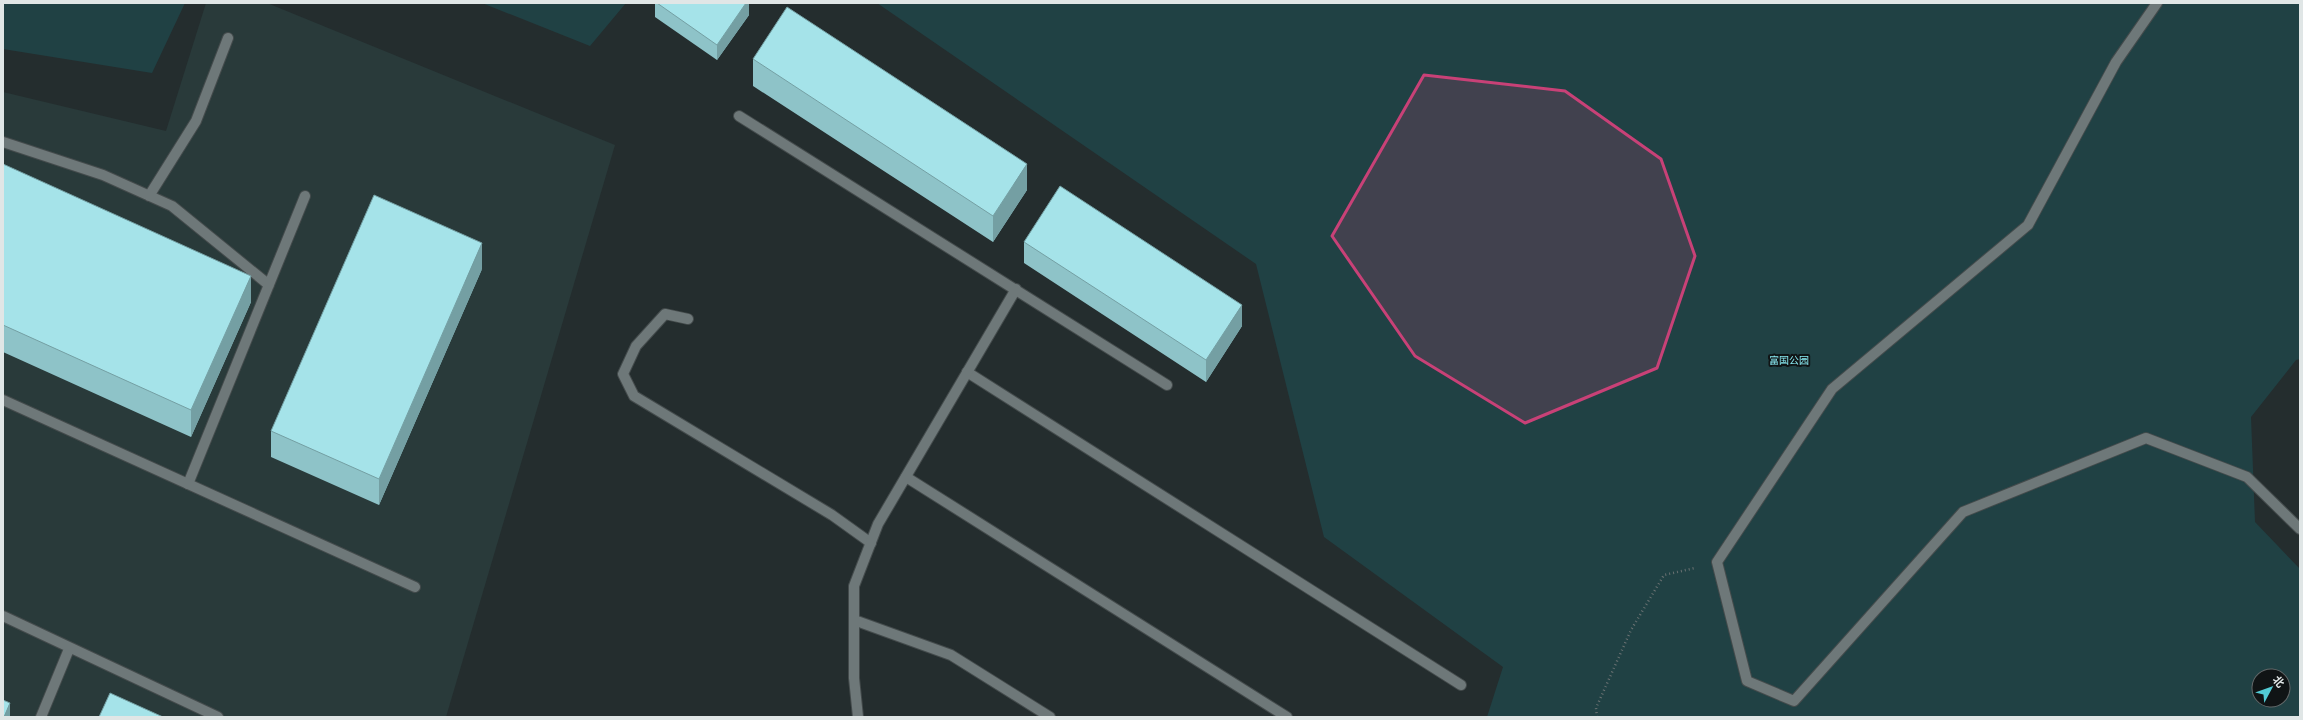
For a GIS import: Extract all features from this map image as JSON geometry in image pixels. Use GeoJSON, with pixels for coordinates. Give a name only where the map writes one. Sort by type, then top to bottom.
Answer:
{"type":"FeatureCollection","features":[{"type":"Feature","properties":{"kind":"street"},"geometry":{"type":"LineString","coordinates":[[2157,3],[2116,62],[2028,225],[1832,389],[1717,562],[1747,681],[1794,701],[1963,512],[2146,438],[2248,477],[2300,529]]}},
{"type":"Feature","properties":{"kind":"street"},"geometry":{"type":"LineString","coordinates":[[149,196],[196,121],[228,38]]}},
{"type":"Feature","properties":{"kind":"street"},"geometry":{"type":"LineString","coordinates":[[739,116],[1167,385]]}},
{"type":"Feature","properties":{"kind":"street"},"geometry":{"type":"LineString","coordinates":[[3,142],[103,175],[172,206],[269,285]]}},
{"type":"Feature","properties":{"kind":"street"},"geometry":{"type":"LineString","coordinates":[[188,484],[305,196]]}},
{"type":"Feature","properties":{"kind":"street"},"geometry":{"type":"LineString","coordinates":[[858,717],[854,678],[854,586],[878,524],[1016,289]]}},
{"type":"Feature","properties":{"kind":"street"},"geometry":{"type":"LineString","coordinates":[[688,319],[665,314],[636,346],[623,374],[634,396],[832,515],[870,543]]}},
{"type":"Feature","properties":{"kind":"street"},"geometry":{"type":"LineString","coordinates":[[967,372],[1461,685]]}},
{"type":"Feature","properties":{"kind":"street"},"geometry":{"type":"LineString","coordinates":[[3,400],[414,587]]}},
{"type":"Feature","properties":{"kind":"street"},"geometry":{"type":"LineString","coordinates":[[906,477],[1287,717]]}},
{"type":"Feature","properties":{"kind":"street"},"geometry":{"type":"LineString","coordinates":[[3,616],[70,649],[218,717]]}},
{"type":"Feature","properties":{"kind":"street"},"geometry":{"type":"LineString","coordinates":[[854,620],[951,656],[1050,717]]}},
{"type":"Feature","properties":{"kind":"street"},"geometry":{"type":"LineString","coordinates":[[41,717],[70,649]]}},
{"type":"Feature","properties":{"kind":"path"},"geometry":{"type":"LineString","coordinates":[[1598,717],[1596,708],[1631,630],[1664,575],[1717,562]]}},
{"type":"Feature","properties":{"kind":"highlighted area"},"geometry":{"type":"Polygon","coordinates":[[[1424,75],[1565,91],[1661,159],[1695,256],[1657,368],[1525,423],[1415,356],[1332,236],[1424,75]]]}},
{"type":"Feature","properties":{"kind":"shaded area"},"geometry":{"type":"Polygon","coordinates":[[[206,3],[267,3],[615,145],[446,717],[3,717],[3,92],[166,131],[206,3]]]}},
{"type":"Feature","properties":{"kind":"green space"},"geometry":{"type":"Polygon","coordinates":[[[3,3],[185,3],[152,73],[3,49],[3,3]]]}},
{"type":"Feature","properties":{"kind":"green space"},"geometry":{"type":"Polygon","coordinates":[[[482,3],[626,3],[590,46],[482,3]]]}},
{"type":"Feature","properties":{"kind":"green space","name":"富国公园"},"geometry":{"type":"Polygon","coordinates":[[[877,3],[2300,3],[2300,359],[2296,360],[2251,417],[2255,522],[2300,569],[2300,717],[1487,717],[1503,667],[1324,537],[1256,264],[877,3]]]}},
{"type":"Feature","properties":{"kind":"building"},"geometry":{"type":"Polygon","coordinates":[[[657,3],[746,3],[717,45],[657,3]]]}},
{"type":"Feature","properties":{"kind":"building"},"geometry":{"type":"Polygon","coordinates":[[[787,7],[1027,164],[993,216],[753,59],[787,7]]]}},
{"type":"Feature","properties":{"kind":"building"},"geometry":{"type":"Polygon","coordinates":[[[3,164],[251,276],[191,410],[3,325],[3,164]]]}},
{"type":"Feature","properties":{"kind":"building"},"geometry":{"type":"Polygon","coordinates":[[[1060,186],[1242,305],[1206,360],[1024,242],[1060,186]]]}},
{"type":"Feature","properties":{"kind":"building"},"geometry":{"type":"Polygon","coordinates":[[[374,195],[482,243],[379,479],[271,431],[374,195]]]}},
{"type":"Feature","properties":{"kind":"building"},"geometry":{"type":"Polygon","coordinates":[[[110,693],[163,717],[99,717],[110,693]]]}},
{"type":"Feature","properties":{"kind":"building"},"geometry":{"type":"Polygon","coordinates":[[[3,700],[10,703],[4,717],[3,717],[3,700]]]}}]}
